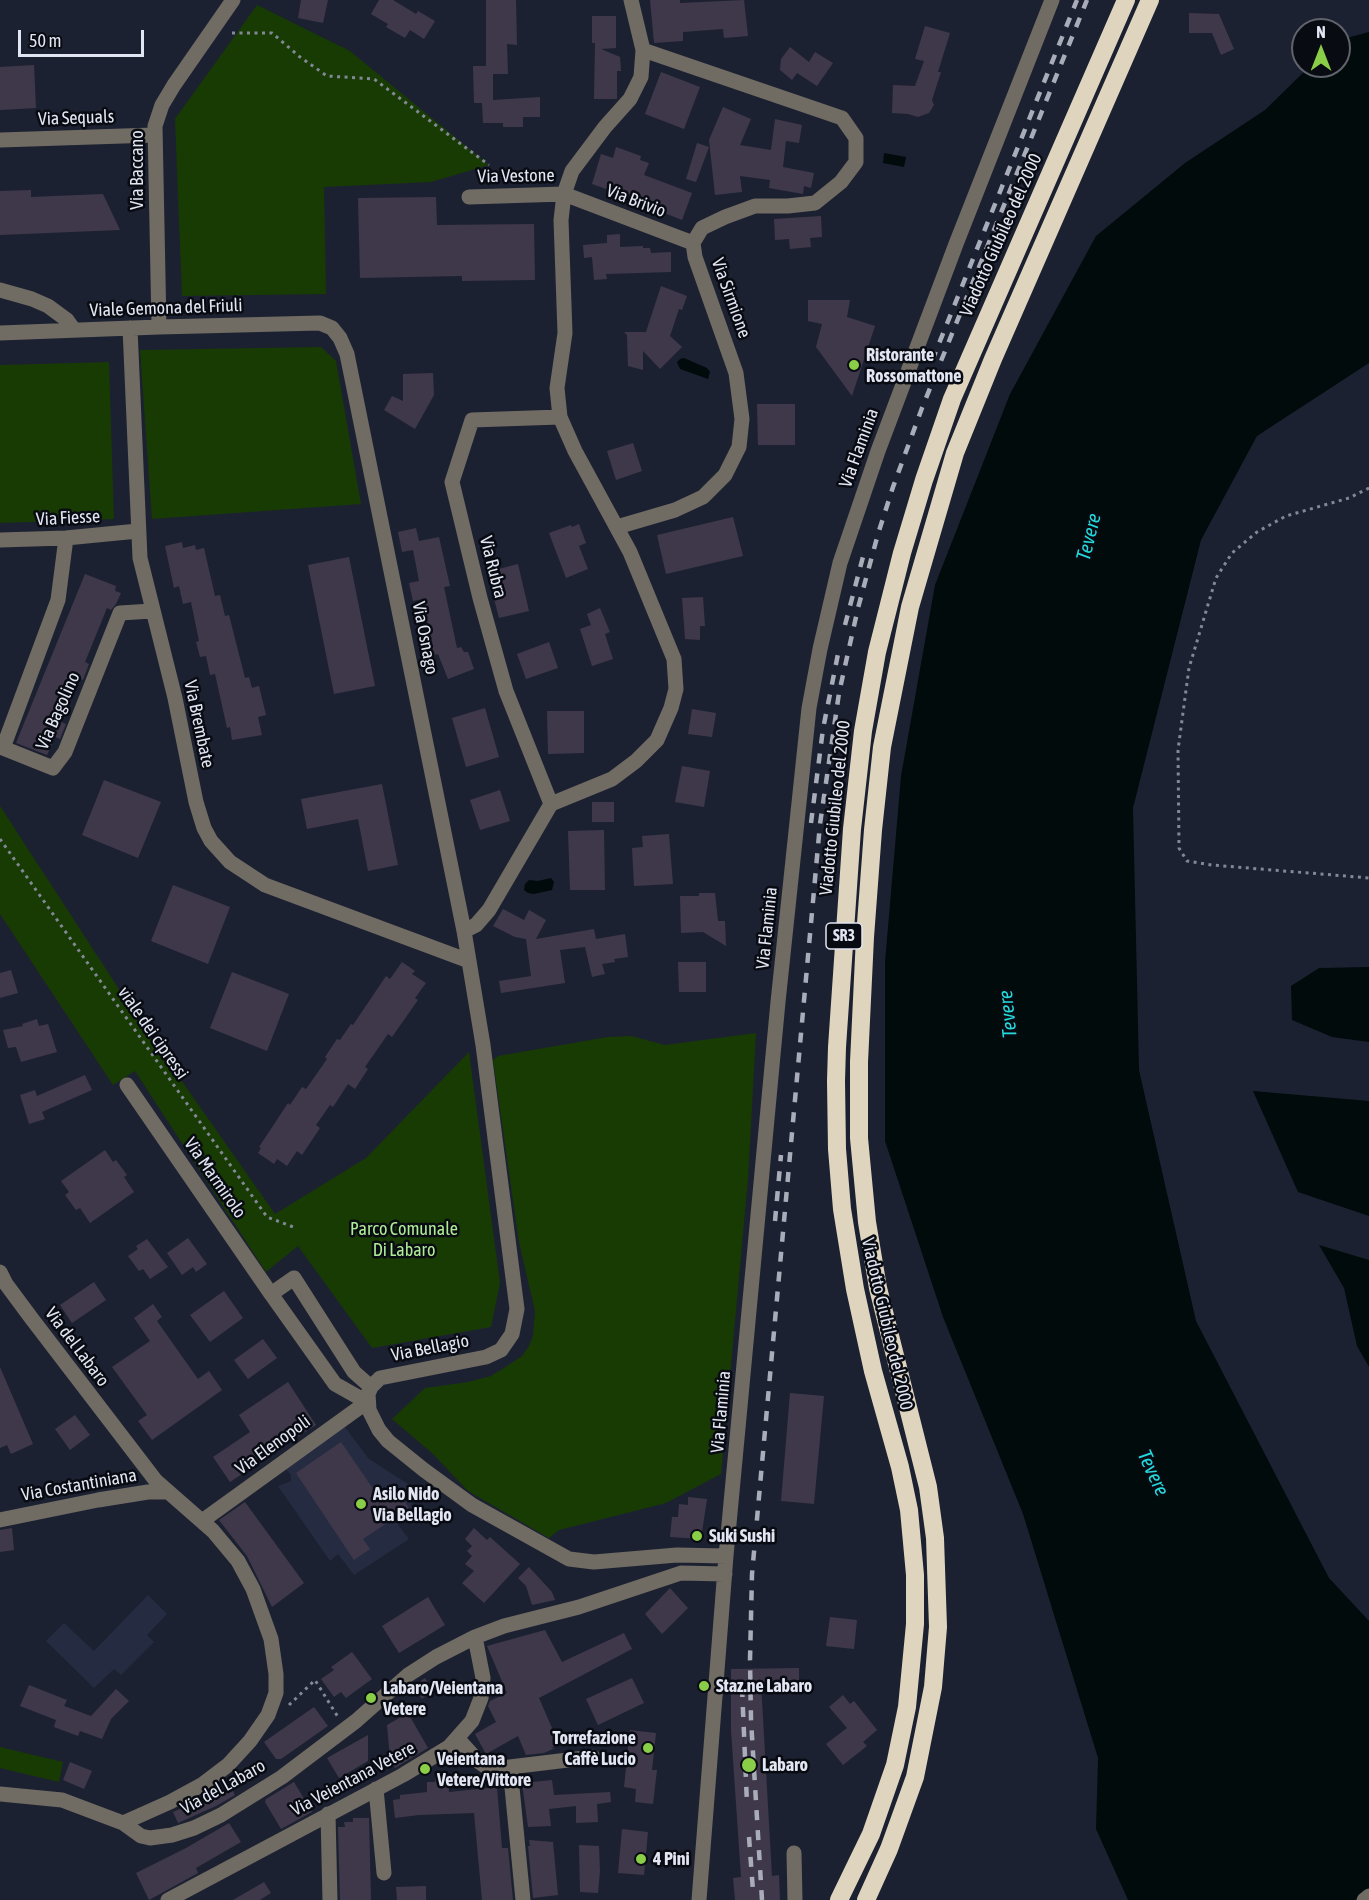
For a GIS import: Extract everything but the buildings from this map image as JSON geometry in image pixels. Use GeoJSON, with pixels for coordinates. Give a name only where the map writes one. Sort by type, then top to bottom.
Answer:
{"type":"FeatureCollection","features":[{"type":"Feature","properties":{"kind":"highway","name":"Viadotto Giubileo del 2000"},"geometry":{"type":"LineString","coordinates":[[839,1900],[871,1834],[895,1765],[908,1698],[915,1612],[915,1575],[909,1510],[856,1297],[844,1219],[837,1149],[837,1047],[852,829],[860,750],[877,652],[893,585],[941,429],[1126,0]]}},
{"type":"Feature","properties":{"kind":"highway","name":"Viadotto Giubileo del 2000"},"geometry":{"type":"LineString","coordinates":[[866,1900],[889,1849],[915,1777],[933,1687],[938,1627],[935,1538],[928,1487],[878,1288],[867,1222],[859,1138],[859,1062],[865,937],[882,747],[910,607],[955,453],[989,368],[1150,0]]}},
{"type":"Feature","properties":{"kind":"street","name":"Via Baccano"},"geometry":{"type":"LineString","coordinates":[[159,327],[154,135],[157,119],[166,99],[233,0]]}},
{"type":"Feature","properties":{"kind":"street"},"geometry":{"type":"LineString","coordinates":[[464,931],[472,928],[489,910],[551,804],[612,779],[636,761],[657,740],[674,698],[676,679],[674,659],[639,573],[617,527],[575,451],[560,417],[556,388],[565,333],[561,220],[564,194],[572,171],[630,99],[641,77],[643,50],[631,0]]}},
{"type":"Feature","properties":{"kind":"street","name":"Via Flaminia"},"geometry":{"type":"LineString","coordinates":[[699,1900],[726,1556],[778,1002],[809,708],[840,563],[878,451],[1052,0]]}},
{"type":"Feature","properties":{"kind":"street","name":"Via Sirmione"},"geometry":{"type":"LineString","coordinates":[[617,527],[675,510],[703,497],[725,475],[739,447],[742,419],[736,373],[695,257],[693,243],[702,228],[755,206],[816,203],[841,182],[856,162],[856,138],[843,118],[643,50]]}},
{"type":"Feature","properties":{"kind":"street","name":"Via Sequals"},"geometry":{"type":"LineString","coordinates":[[0,140],[154,135]]}},
{"type":"Feature","properties":{"kind":"street","name":"Via Vestone"},"geometry":{"type":"LineString","coordinates":[[469,197],[564,194]]}},
{"type":"Feature","properties":{"kind":"street","name":"Via Brivio"},"geometry":{"type":"LineString","coordinates":[[564,194],[693,243]]}},
{"type":"Feature","properties":{"kind":"street"},"geometry":{"type":"LineString","coordinates":[[0,290],[48,306],[67,320],[74,330]]}},
{"type":"Feature","properties":{"kind":"street","name":"Viale Gemona del Friuli"},"geometry":{"type":"LineString","coordinates":[[0,333],[320,323],[332,328]]}},
{"type":"Feature","properties":{"kind":"street","name":"Via Brembate"},"geometry":{"type":"LineString","coordinates":[[130,328],[138,531],[142,574],[175,698],[196,802],[204,828],[220,853],[239,870],[265,885],[469,961]]}},
{"type":"Feature","properties":{"kind":"street","name":"Via Osnago"},"geometry":{"type":"LineString","coordinates":[[332,328],[340,338],[347,354],[469,961]]}},
{"type":"Feature","properties":{"kind":"street","name":"Via Rubra"},"geometry":{"type":"LineString","coordinates":[[551,804],[506,691],[480,598],[452,482],[472,420],[560,417]]}},
{"type":"Feature","properties":{"kind":"street","name":"Via Fiesse"},"geometry":{"type":"LineString","coordinates":[[0,540],[66,538],[138,531]]}},
{"type":"Feature","properties":{"kind":"street","name":"Via Bagolino"},"geometry":{"type":"LineString","coordinates":[[66,538],[58,600],[3,748],[53,768],[65,752],[120,613],[152,611]]}},
{"type":"Feature","properties":{"kind":"street","name":"Via Bellagio"},"geometry":{"type":"LineString","coordinates":[[369,1394],[380,1378],[486,1358],[495,1354],[508,1342],[515,1325],[516,1297],[483,1046],[469,961]]}},
{"type":"Feature","properties":{"kind":"street","name":"Via Marmirolo"},"geometry":{"type":"LineString","coordinates":[[127,1085],[335,1384],[369,1394]]}},
{"type":"Feature","properties":{"kind":"street","name":"Via del Labaro"},"geometry":{"type":"LineString","coordinates":[[0,1272],[6,1284],[99,1409],[166,1492],[202,1521],[238,1561],[253,1589],[268,1628],[277,1681],[268,1715],[236,1758],[219,1773],[181,1796],[123,1822],[141,1836],[150,1838],[172,1835],[194,1828],[221,1815],[282,1777],[346,1729],[408,1675],[475,1637],[504,1626],[579,1607],[681,1573],[725,1574]]}},
{"type":"Feature","properties":{"kind":"street"},"geometry":{"type":"LineString","coordinates":[[271,1294],[294,1278],[369,1394],[372,1418],[379,1430],[398,1450],[472,1505],[569,1559],[594,1562],[677,1554],[726,1556]]}},
{"type":"Feature","properties":{"kind":"street","name":"Via Elenopoli"},"geometry":{"type":"LineString","coordinates":[[202,1521],[369,1394]]}},
{"type":"Feature","properties":{"kind":"street","name":"Via Costantiniana"},"geometry":{"type":"LineString","coordinates":[[0,1520],[98,1500],[140,1493],[166,1492]]}},
{"type":"Feature","properties":{"kind":"street","name":"Via Veientana Vetere"},"geometry":{"type":"LineString","coordinates":[[168,1900],[438,1755],[458,1739],[476,1715],[483,1691],[483,1678],[475,1637]]}},
{"type":"Feature","properties":{"kind":"street"},"geometry":{"type":"LineString","coordinates":[[458,1739],[478,1761],[488,1768],[593,1757]]}},
{"type":"Feature","properties":{"kind":"street"},"geometry":{"type":"LineString","coordinates":[[510,1767],[523,1900]]}},
{"type":"Feature","properties":{"kind":"street"},"geometry":{"type":"LineString","coordinates":[[376,1789],[384,1873]]}},
{"type":"Feature","properties":{"kind":"street"},"geometry":{"type":"LineString","coordinates":[[0,1794],[62,1800],[123,1822]]}},
{"type":"Feature","properties":{"kind":"street"},"geometry":{"type":"LineString","coordinates":[[328,1815],[330,1900]]}},
{"type":"Feature","properties":{"kind":"street"},"geometry":{"type":"LineString","coordinates":[[794,1853],[795,1900]]}},
{"type":"Feature","properties":{"kind":"street"},"geometry":{"type":"LineString","coordinates":[[1364,1900],[1369,1896]]}},
{"type":"Feature","properties":{"kind":"path"},"geometry":{"type":"LineString","coordinates":[[232,33],[272,33],[327,76],[374,79],[489,165]]}},
{"type":"Feature","properties":{"kind":"path"},"geometry":{"type":"LineString","coordinates":[[1369,488],[1349,498],[1286,516],[1257,532],[1232,553],[1216,578],[1189,668],[1178,750],[1178,772],[1179,848],[1187,861],[1369,878]]}},
{"type":"Feature","properties":{"kind":"path","name":"viale dei cipressi"},"geometry":{"type":"LineString","coordinates":[[0,839],[267,1217],[296,1228]]}},
{"type":"Feature","properties":{"kind":"path"},"geometry":{"type":"LineString","coordinates":[[268,1715],[289,1706],[315,1680],[346,1729]]}},
{"type":"Feature","properties":{"kind":"shaded area"},"geometry":{"type":"Polygon","coordinates":[[[344,1426],[369,1459],[419,1491],[411,1505],[414,1514],[398,1525],[409,1539],[354,1575],[338,1554],[330,1561],[278,1486],[291,1481],[291,1475],[284,1467],[344,1426]]]}},
{"type":"Feature","properties":{"kind":"shaded area"},"geometry":{"type":"Polygon","coordinates":[[[148,1595],[167,1614],[147,1635],[154,1642],[121,1675],[114,1669],[94,1688],[46,1641],[64,1623],[94,1651],[148,1595]]]}},
{"type":"Feature","properties":{"kind":"green space"},"geometry":{"type":"Polygon","coordinates":[[[257,5],[350,51],[489,165],[431,182],[324,187],[326,294],[182,296],[175,119],[257,5]]]}},
{"type":"Feature","properties":{"kind":"green space"},"geometry":{"type":"Polygon","coordinates":[[[321,347],[336,361],[361,504],[152,519],[140,350],[321,347]]]}},
{"type":"Feature","properties":{"kind":"green space"},"geometry":{"type":"Polygon","coordinates":[[[109,362],[114,519],[0,523],[0,365],[109,362]]]}},
{"type":"Feature","properties":{"kind":"green space","name":"Parco Comunale Di Labaro"},"geometry":{"type":"Polygon","coordinates":[[[0,806],[139,1020],[275,1214],[366,1158],[469,1052],[500,1283],[491,1327],[372,1348],[298,1246],[266,1272],[135,1071],[113,1085],[0,914],[0,806]]]}},
{"type":"Feature","properties":{"kind":"green space"},"geometry":{"type":"Polygon","coordinates":[[[756,1033],[748,1179],[721,1474],[666,1503],[559,1530],[549,1538],[468,1491],[433,1454],[392,1419],[425,1388],[491,1376],[522,1356],[533,1336],[535,1311],[519,1242],[493,1060],[498,1056],[608,1037],[631,1036],[665,1045],[756,1033]]]}},
{"type":"Feature","properties":{"kind":"green space"},"geometry":{"type":"Polygon","coordinates":[[[0,1747],[63,1762],[59,1782],[0,1768],[0,1747]]]}},
{"type":"Feature","properties":{"kind":"water","name":"Tevere"},"geometry":{"type":"Polygon","coordinates":[[[1369,32],[1369,363],[1257,436],[1201,540],[1133,808],[1139,1070],[1196,1321],[1329,1578],[1369,1621],[1369,1900],[1128,1900],[1096,1829],[1098,1758],[1023,1514],[943,1317],[885,1141],[885,962],[901,776],[935,585],[1010,394],[1096,236],[1185,163],[1265,110],[1298,78],[1351,78],[1351,37],[1369,32]]]}},
{"type":"Feature","properties":{"kind":"water"},"geometry":{"type":"Polygon","coordinates":[[[884,153],[906,157],[904,167],[883,163],[884,153]]]}},
{"type":"Feature","properties":{"kind":"water"},"geometry":{"type":"Polygon","coordinates":[[[684,358],[707,368],[710,372],[708,379],[680,369],[677,362],[684,358]]]}},
{"type":"Feature","properties":{"kind":"water"},"geometry":{"type":"Polygon","coordinates":[[[551,878],[554,882],[552,890],[534,894],[524,890],[529,880],[538,881],[551,878]]]}},
{"type":"Feature","properties":{"kind":"water"},"geometry":{"type":"Polygon","coordinates":[[[1369,967],[1369,1042],[1332,1037],[1292,1020],[1291,986],[1319,968],[1369,967]]]}},
{"type":"Feature","properties":{"kind":"water"},"geometry":{"type":"Polygon","coordinates":[[[1253,1091],[1369,1101],[1369,1216],[1298,1192],[1253,1091]]]}},
{"type":"Feature","properties":{"kind":"water"},"geometry":{"type":"Polygon","coordinates":[[[1319,1245],[1369,1260],[1369,1367],[1357,1346],[1344,1288],[1319,1245]]]}},
{"type":"Feature","properties":{"kind":"railway"},"geometry":{"type":"LineString","coordinates":[[932,361],[1077,0]]}},
{"type":"Feature","properties":{"kind":"railway"},"geometry":{"type":"LineString","coordinates":[[762,1900],[751,1720],[752,1574],[820,824],[839,693],[858,608],[893,487],[922,408],[1087,0]]}},
{"type":"Feature","properties":{"kind":"railway"},"geometry":{"type":"LineString","coordinates":[[845,625],[864,553]]}},
{"type":"Feature","properties":{"kind":"railway"},"geometry":{"type":"LineString","coordinates":[[811,823],[823,729],[839,649]]}},
{"type":"Feature","properties":{"kind":"railway"},"geometry":{"type":"LineString","coordinates":[[775,1221],[781,1155]]}},
{"type":"Feature","properties":{"kind":"railway"},"geometry":{"type":"LineString","coordinates":[[742,1687],[747,1804]]}},
{"type":"Feature","properties":{"kind":"railway"},"geometry":{"type":"LineString","coordinates":[[749,1837],[753,1891]]}},
{"type":"Feature","properties":{"kind":"place","name":"Ristorante Rossomattone"},"geometry":{"type":"Point","coordinates":[854,365]}},
{"type":"Feature","properties":{"kind":"place","name":"Asilo Nido Via Bellagio"},"geometry":{"type":"Point","coordinates":[361,1504]}},
{"type":"Feature","properties":{"kind":"place","name":"Suki Sushi"},"geometry":{"type":"Point","coordinates":[697,1536]}},
{"type":"Feature","properties":{"kind":"place","name":"Staz.ne Labaro"},"geometry":{"type":"Point","coordinates":[704,1686]}},
{"type":"Feature","properties":{"kind":"place","name":"Labaro/Veientana Vetere"},"geometry":{"type":"Point","coordinates":[371,1698]}},
{"type":"Feature","properties":{"kind":"place","name":"Torrefazione Caffè Lucio"},"geometry":{"type":"Point","coordinates":[648,1748]}},
{"type":"Feature","properties":{"kind":"place","name":"Labaro"},"geometry":{"type":"Point","coordinates":[749,1765]}},
{"type":"Feature","properties":{"kind":"place","name":"Veientana Vetere/Vittore"},"geometry":{"type":"Point","coordinates":[425,1769]}},
{"type":"Feature","properties":{"kind":"place","name":"4 Pini"},"geometry":{"type":"Point","coordinates":[641,1859]}}]}
